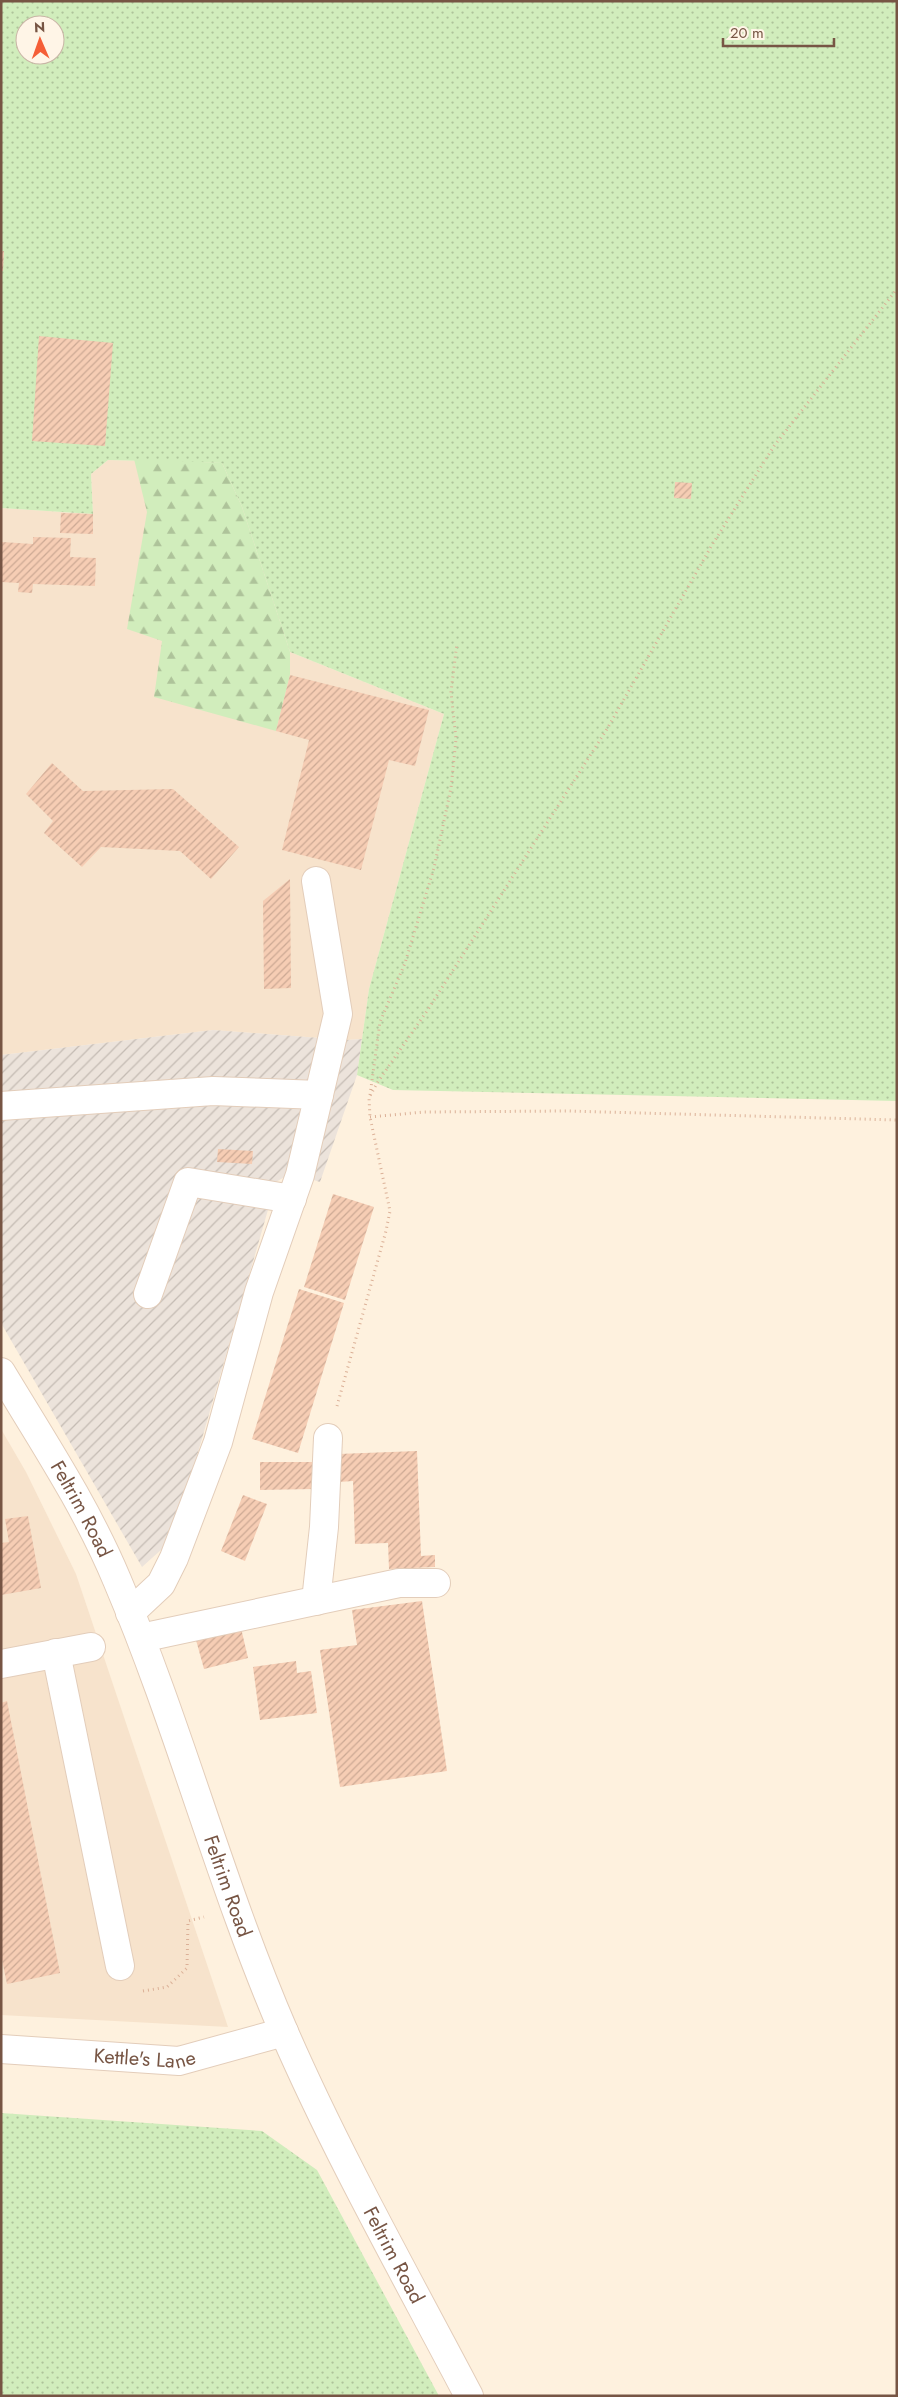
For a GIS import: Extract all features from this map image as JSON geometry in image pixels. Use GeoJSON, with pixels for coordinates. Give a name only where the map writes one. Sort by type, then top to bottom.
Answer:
{"type":"FeatureCollection","features":[{"type":"Feature","properties":{"kind":"street"},"geometry":{"type":"LineString","coordinates":[[130,1613],[161,1584],[174,1558],[218,1442],[259,1292],[300,1176],[338,1014],[316,881]]}},
{"type":"Feature","properties":{"kind":"street"},"geometry":{"type":"LineString","coordinates":[[1,1106],[213,1092],[319,1095]]}},
{"type":"Feature","properties":{"kind":"street"},"geometry":{"type":"LineString","coordinates":[[148,1294],[188,1182],[292,1198]]}},
{"type":"Feature","properties":{"kind":"street","name":"Feltrim Road"},"geometry":{"type":"LineString","coordinates":[[1,1372],[80,1503],[116,1577],[141,1638],[236,1908],[284,2032],[346,2161],[468,2396]]}},
{"type":"Feature","properties":{"kind":"street"},"geometry":{"type":"LineString","coordinates":[[316,1600],[324,1527],[328,1438]]}},
{"type":"Feature","properties":{"kind":"street"},"geometry":{"type":"LineString","coordinates":[[141,1638],[398,1583],[436,1583]]}},
{"type":"Feature","properties":{"kind":"street"},"geometry":{"type":"LineString","coordinates":[[1,1664],[91,1647]]}},
{"type":"Feature","properties":{"kind":"street"},"geometry":{"type":"LineString","coordinates":[[56,1653],[120,1966]]}},
{"type":"Feature","properties":{"kind":"street","name":"Kettle's Lane"},"geometry":{"type":"LineString","coordinates":[[1,2049],[179,2061],[284,2032]]}},
{"type":"Feature","properties":{"kind":"path"},"geometry":{"type":"LineString","coordinates":[[370,1098],[377,1083],[427,1011],[607,729],[712,545],[774,446],[897,289]]}},
{"type":"Feature","properties":{"kind":"path"},"geometry":{"type":"LineString","coordinates":[[328,1438],[386,1231],[390,1210],[370,1117],[370,1098],[380,1022],[405,963],[434,868],[452,788],[456,739],[451,692],[457,642]]}},
{"type":"Feature","properties":{"kind":"path"},"geometry":{"type":"LineString","coordinates":[[370,1117],[424,1112],[567,1111],[897,1120]]}},
{"type":"Feature","properties":{"kind":"path"},"geometry":{"type":"LineString","coordinates":[[120,1966],[125,1994],[167,1987],[187,1968],[188,1922],[236,1908]]}},
{"type":"Feature","properties":{"kind":"shaded area"},"geometry":{"type":"Polygon","coordinates":[[[108,460],[222,463],[242,507],[290,652],[444,714],[369,989],[362,1039],[346,1040],[213,1030],[1,1055],[1,508],[93,514],[91,474],[108,460]]]}},
{"type":"Feature","properties":{"kind":"shaded area"},"geometry":{"type":"Polygon","coordinates":[[[213,1030],[346,1040],[362,1039],[357,1075],[320,1182],[291,1173],[276,1182],[173,1539],[142,1567],[1,1323],[1,1055],[213,1030]]]}},
{"type":"Feature","properties":{"kind":"shaded area"},"geometry":{"type":"Polygon","coordinates":[[[1,1429],[26,1472],[76,1574],[228,2027],[1,2015],[1,1429]]]}},
{"type":"Feature","properties":{"kind":"green space"},"geometry":{"type":"Polygon","coordinates":[[[1,1],[897,1],[897,1101],[393,1090],[357,1075],[369,989],[444,714],[290,652],[242,507],[222,463],[108,460],[91,474],[93,514],[1,508],[1,1]]]}},
{"type":"Feature","properties":{"kind":"green space"},"geometry":{"type":"Polygon","coordinates":[[[134,459],[222,463],[242,507],[290,652],[290,675],[276,731],[154,697],[162,641],[127,629],[147,512],[134,459]]]}},
{"type":"Feature","properties":{"kind":"green space"},"geometry":{"type":"Polygon","coordinates":[[[1,2113],[262,2131],[317,2170],[439,2396],[1,2396],[1,2113]]]}},
{"type":"Feature","properties":{"kind":"building"},"geometry":{"type":"Polygon","coordinates":[[[1,251],[4,251],[3,271],[1,271],[1,251]]]}},
{"type":"Feature","properties":{"kind":"building"},"geometry":{"type":"Polygon","coordinates":[[[39,336],[113,343],[105,446],[32,441],[39,336]]]}},
{"type":"Feature","properties":{"kind":"building"},"geometry":{"type":"Polygon","coordinates":[[[675,482],[692,483],[691,499],[674,498],[675,482]]]}},
{"type":"Feature","properties":{"kind":"building"},"geometry":{"type":"Polygon","coordinates":[[[61,513],[93,514],[93,534],[60,533],[61,513]]]}},
{"type":"Feature","properties":{"kind":"building"},"geometry":{"type":"Polygon","coordinates":[[[33,537],[71,538],[70,557],[96,558],[95,586],[33,584],[32,593],[18,592],[19,583],[1,582],[2,542],[33,544],[33,537]]]}},
{"type":"Feature","properties":{"kind":"building"},"geometry":{"type":"Polygon","coordinates":[[[290,675],[429,710],[415,766],[389,760],[361,870],[282,850],[309,740],[276,731],[290,675]]]}},
{"type":"Feature","properties":{"kind":"building"},"geometry":{"type":"Polygon","coordinates":[[[52,763],[83,791],[173,789],[239,847],[211,879],[180,851],[101,847],[82,867],[44,833],[53,821],[26,794],[52,763]]]}},
{"type":"Feature","properties":{"kind":"building"},"geometry":{"type":"Polygon","coordinates":[[[290,879],[291,988],[264,989],[263,901],[290,879]]]}},
{"type":"Feature","properties":{"kind":"building"},"geometry":{"type":"Polygon","coordinates":[[[218,1149],[253,1151],[252,1164],[217,1162],[218,1149]]]}},
{"type":"Feature","properties":{"kind":"building"},"geometry":{"type":"Polygon","coordinates":[[[333,1194],[374,1207],[345,1300],[304,1287],[333,1194]]]}},
{"type":"Feature","properties":{"kind":"building"},"geometry":{"type":"Polygon","coordinates":[[[299,1289],[344,1303],[298,1453],[252,1439],[299,1289]]]}},
{"type":"Feature","properties":{"kind":"building"},"geometry":{"type":"Polygon","coordinates":[[[417,1451],[421,1556],[435,1555],[435,1567],[389,1569],[388,1543],[355,1544],[353,1481],[339,1482],[338,1454],[417,1451]]]}},
{"type":"Feature","properties":{"kind":"building"},"geometry":{"type":"Polygon","coordinates":[[[260,1462],[314,1462],[315,1489],[260,1490],[260,1462]]]}},
{"type":"Feature","properties":{"kind":"building"},"geometry":{"type":"Polygon","coordinates":[[[243,1495],[267,1504],[245,1561],[221,1551],[243,1495]]]}},
{"type":"Feature","properties":{"kind":"building"},"geometry":{"type":"Polygon","coordinates":[[[28,1516],[41,1588],[1,1595],[1,1543],[9,1542],[5,1519],[28,1516]]]}},
{"type":"Feature","properties":{"kind":"building"},"geometry":{"type":"Polygon","coordinates":[[[422,1601],[447,1771],[340,1787],[320,1650],[357,1645],[352,1610],[422,1601]]]}},
{"type":"Feature","properties":{"kind":"building"},"geometry":{"type":"Polygon","coordinates":[[[241,1628],[248,1658],[204,1669],[196,1640],[241,1628]]]}},
{"type":"Feature","properties":{"kind":"building"},"geometry":{"type":"Polygon","coordinates":[[[296,1661],[297,1673],[311,1671],[317,1713],[260,1720],[253,1667],[296,1661]]]}},
{"type":"Feature","properties":{"kind":"building"},"geometry":{"type":"Polygon","coordinates":[[[7,1701],[60,1973],[7,1984],[1,1955],[1,1703],[7,1701]]]}}]}
